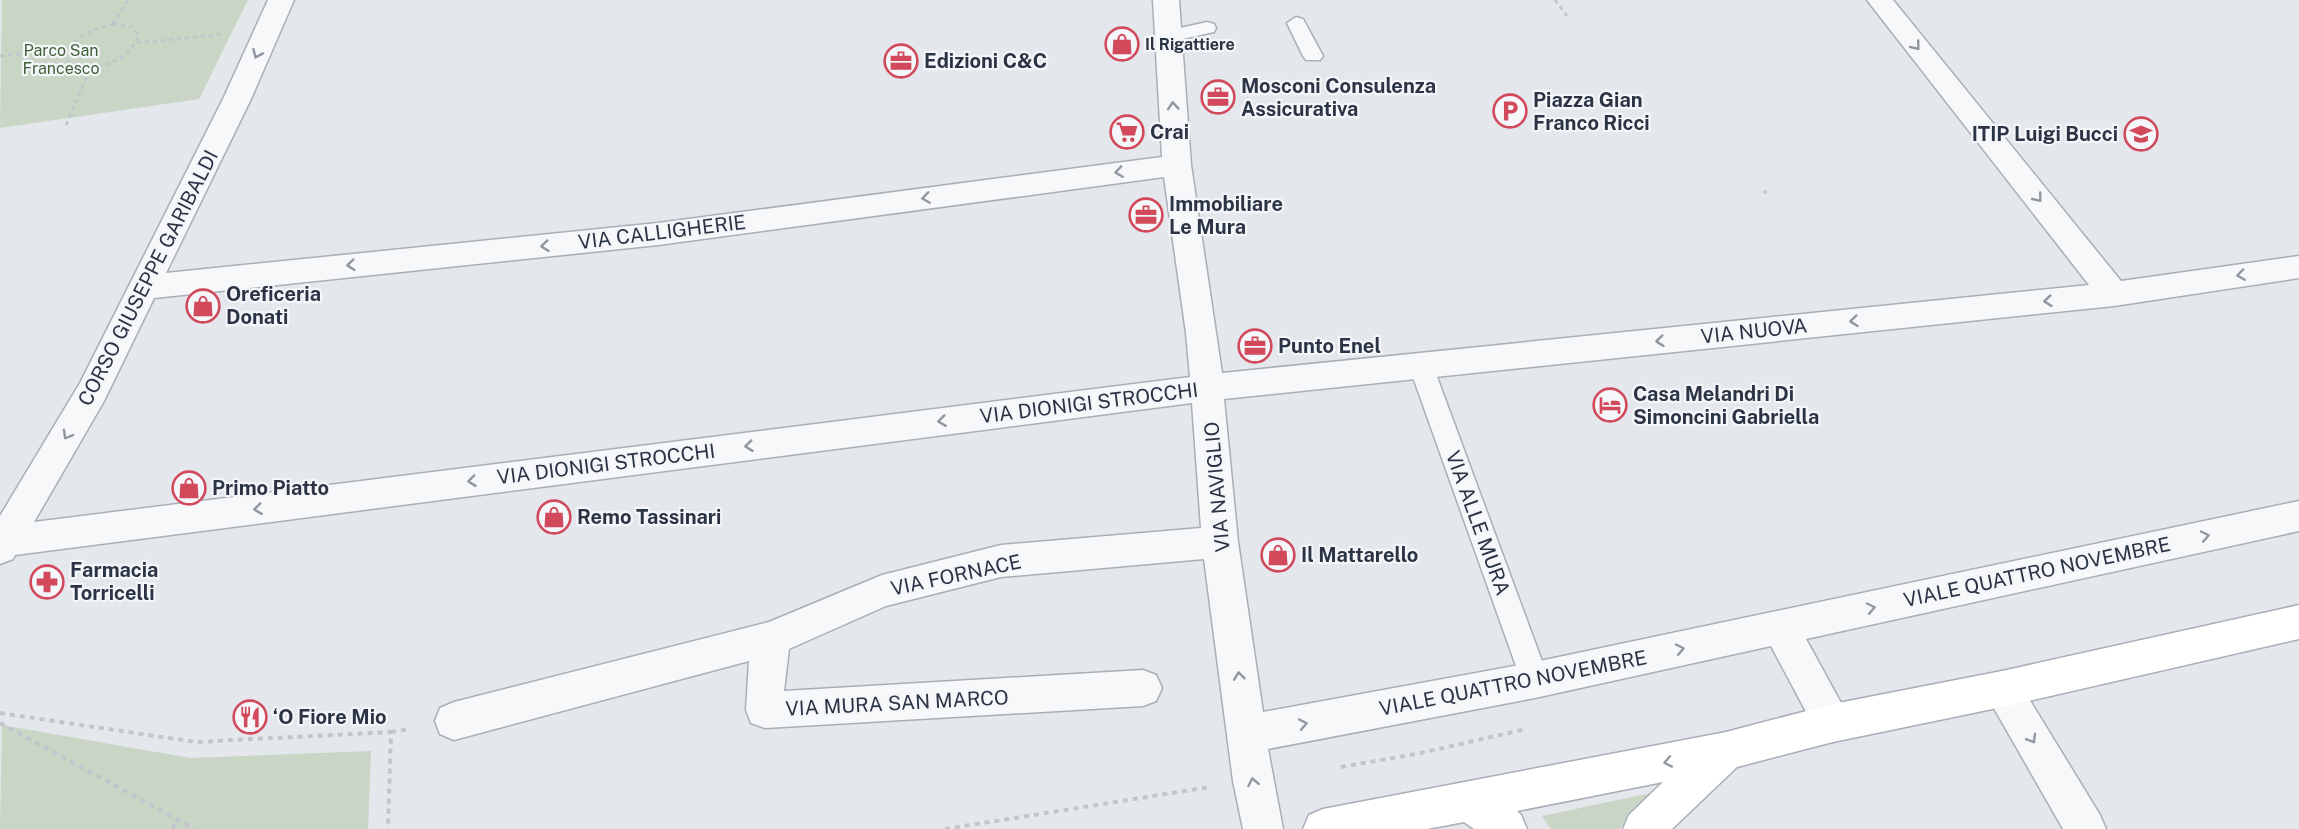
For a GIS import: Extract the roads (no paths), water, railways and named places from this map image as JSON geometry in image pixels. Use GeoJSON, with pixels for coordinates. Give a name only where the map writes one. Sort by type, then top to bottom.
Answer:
{"type":"FeatureCollection","features":[{"type":"Feature","properties":{"kind":"main road"},"geometry":{"type":"LineString","coordinates":[[1323,829],[1380,822],[1468,800],[1726,751],[1833,723],[2002,689],[2299,622]]}},
{"type":"Feature","properties":{"kind":"main road"},"geometry":{"type":"LineString","coordinates":[[1643,829],[1726,751]]}},
{"type":"Feature","properties":{"kind":"main road"},"geometry":{"type":"LineString","coordinates":[[1468,800],[1507,829]]}},
{"type":"Feature","properties":{"kind":"street","name":"CORSO GIUSEPPE GARIBALDI"},"geometry":{"type":"LineString","coordinates":[[2,544],[92,392],[237,99],[281,0]]}},
{"type":"Feature","properties":{"kind":"street","name":"VIA NAVIGLIO"},"geometry":{"type":"LineString","coordinates":[[1166,0],[1177,165],[1208,388],[1221,542],[1246,734],[1263,829]]}},
{"type":"Feature","properties":{"kind":"street"},"geometry":{"type":"LineString","coordinates":[[1880,0],[2114,294]]}},
{"type":"Feature","properties":{"kind":"street","name":"VIA CALLIGHERIE"},"geometry":{"type":"LineString","coordinates":[[145,286],[657,234],[1177,165]]}},
{"type":"Feature","properties":{"kind":"street","name":"VIA NUOVA"},"geometry":{"type":"LineString","coordinates":[[1208,388],[2114,294],[2299,267]]}},
{"type":"Feature","properties":{"kind":"street","name":"VIA DIONIGI STROCCHI"},"geometry":{"type":"LineString","coordinates":[[2,544],[1208,388]]}},
{"type":"Feature","properties":{"kind":"street","name":"VIALE QUATTRO NOVEMBRE"},"geometry":{"type":"LineString","coordinates":[[1246,734],[1535,681],[2298,518]]}},
{"type":"Feature","properties":{"kind":"street","name":"VIA FORNACE"},"geometry":{"type":"LineString","coordinates":[[772,638],[882,591],[1001,561],[1221,542]]}},
{"type":"Feature","properties":{"kind":"street"},"geometry":{"type":"LineString","coordinates":[[1780,627],[1833,723]]}},
{"type":"Feature","properties":{"kind":"street"},"geometry":{"type":"LineString","coordinates":[[454,721],[772,638]]}},
{"type":"Feature","properties":{"kind":"street","name":"VIA MURA SAN MARCO"},"geometry":{"type":"LineString","coordinates":[[772,638],[765,674],[765,711],[1143,688]]}},
{"type":"Feature","properties":{"kind":"street"},"geometry":{"type":"LineString","coordinates":[[2002,689],[2086,829]]}},
{"type":"Feature","properties":{"kind":"lane"},"geometry":{"type":"LineString","coordinates":[[1296,22],[1313,56]]}},
{"type":"Feature","properties":{"kind":"lane"},"geometry":{"type":"LineString","coordinates":[[1169,36],[1207,28]]}},
{"type":"Feature","properties":{"kind":"lane","name":"VIA ALLE MURA"},"geometry":{"type":"LineString","coordinates":[[1421,366],[1535,681]]}},
{"type":"Feature","properties":{"kind":"place","name":"Il Rigattiere"},"geometry":{"type":"Point","coordinates":[1122,44]}},
{"type":"Feature","properties":{"kind":"place","name":"Edizioni C&C"},"geometry":{"type":"Point","coordinates":[901,61]}},
{"type":"Feature","properties":{"kind":"place","name":"Mosconi Consulenza Assicurativa"},"geometry":{"type":"Point","coordinates":[1218,97]}},
{"type":"Feature","properties":{"kind":"place","name":"Piazza Gian Franco Ricci"},"geometry":{"type":"Point","coordinates":[1510,111]}},
{"type":"Feature","properties":{"kind":"place","name":"Crai"},"geometry":{"type":"Point","coordinates":[1127,132]}},
{"type":"Feature","properties":{"kind":"place","name":"ITIP Luigi Bucci"},"geometry":{"type":"Point","coordinates":[2141,134]}},
{"type":"Feature","properties":{"kind":"place","name":"Immobiliare Le Mura"},"geometry":{"type":"Point","coordinates":[1146,215]}},
{"type":"Feature","properties":{"kind":"place","name":"Oreficeria Donati"},"geometry":{"type":"Point","coordinates":[203,306]}},
{"type":"Feature","properties":{"kind":"place","name":"Punto Enel"},"geometry":{"type":"Point","coordinates":[1255,346]}},
{"type":"Feature","properties":{"kind":"place","name":"Casa Melandri Di Simoncini Gabriella"},"geometry":{"type":"Point","coordinates":[1610,405]}},
{"type":"Feature","properties":{"kind":"place","name":"Primo Piatto"},"geometry":{"type":"Point","coordinates":[189,488]}},
{"type":"Feature","properties":{"kind":"place","name":"Remo Tassinari"},"geometry":{"type":"Point","coordinates":[554,517]}},
{"type":"Feature","properties":{"kind":"place","name":"Il Mattarello"},"geometry":{"type":"Point","coordinates":[1278,555]}},
{"type":"Feature","properties":{"kind":"place","name":"Farmacia Torricelli"},"geometry":{"type":"Point","coordinates":[47,582]}},
{"type":"Feature","properties":{"kind":"place","name":"‘O Fiore Mio"},"geometry":{"type":"Point","coordinates":[250,717]}},
{"type":"Feature","properties":{"kind":"park label","name":"Parco San Francesco"},"geometry":{"type":"Point","coordinates":[61,59]}}]}
